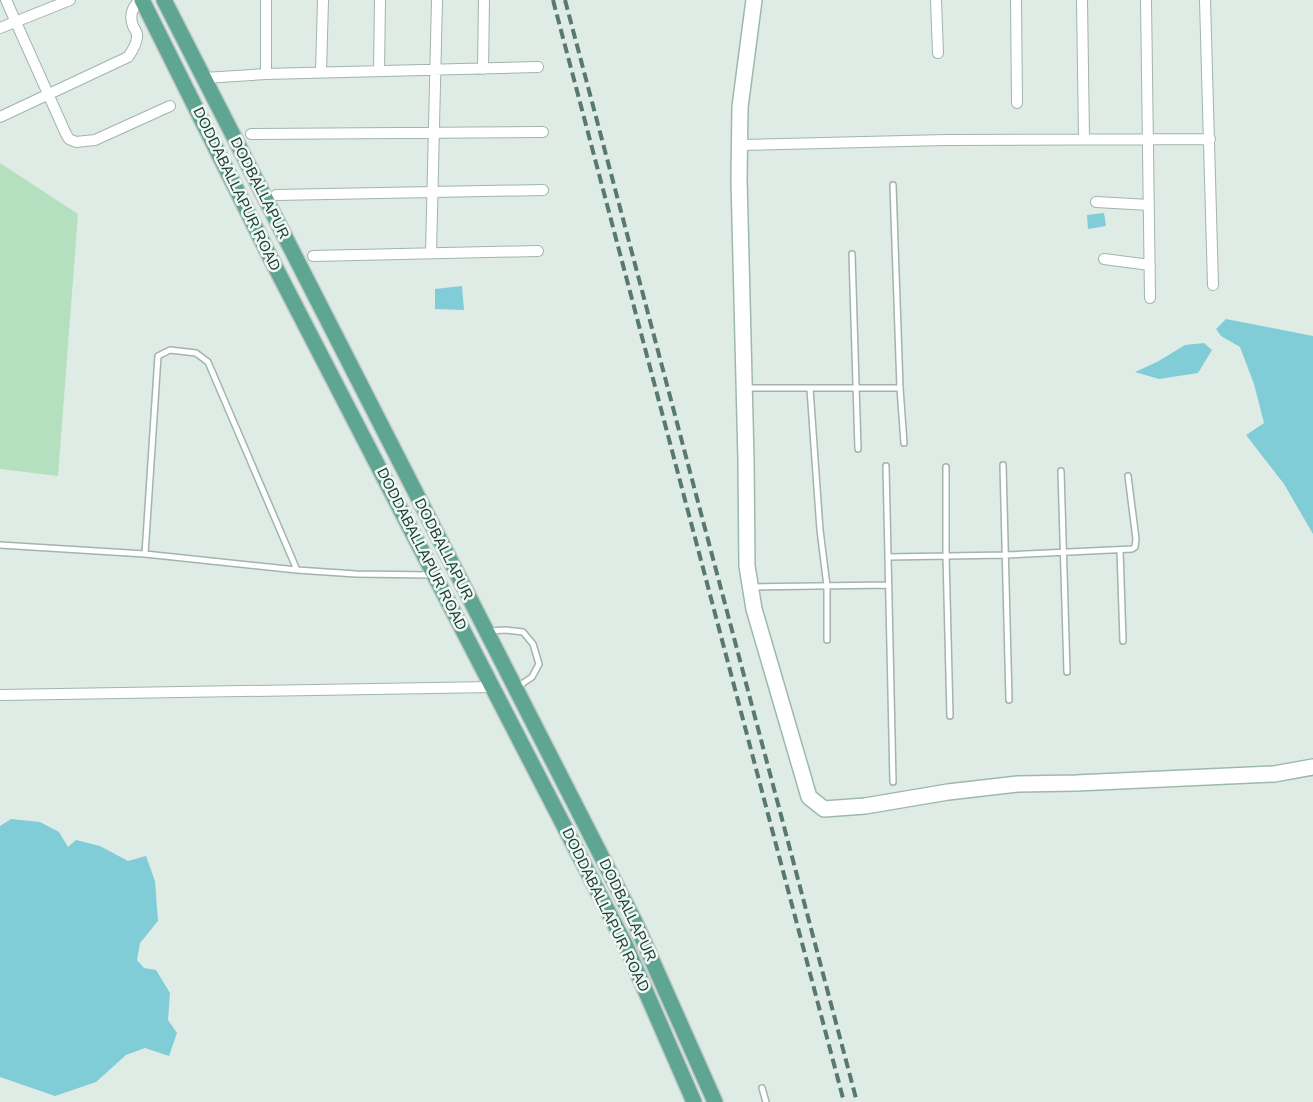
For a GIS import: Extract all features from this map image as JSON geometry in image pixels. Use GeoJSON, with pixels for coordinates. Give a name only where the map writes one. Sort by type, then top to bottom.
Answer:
{"type":"FeatureCollection","features":[{"type":"Feature","properties":{"kind":"main road","name":"DODDABALLAPUR ROAD"},"geometry":{"type":"LineString","coordinates":[[141,0],[269,255],[625,944],[694,1102]]}},
{"type":"Feature","properties":{"kind":"main road","name":"DODBALLAPUR"},"geometry":{"type":"LineString","coordinates":[[164,0],[635,922],[715,1102]]}},
{"type":"Feature","properties":{"kind":"street"},"geometry":{"type":"LineString","coordinates":[[6,0],[69,138],[76,142],[96,140],[170,106]]}},
{"type":"Feature","properties":{"kind":"street"},"geometry":{"type":"LineString","coordinates":[[0,28],[70,0]]}},
{"type":"Feature","properties":{"kind":"street"},"geometry":{"type":"LineString","coordinates":[[0,117],[128,56],[135,46],[136,34],[132,23],[132,12],[135,5],[141,0]]}},
{"type":"Feature","properties":{"kind":"street"},"geometry":{"type":"LineString","coordinates":[[266,0],[266,74]]}},
{"type":"Feature","properties":{"kind":"street"},"geometry":{"type":"LineString","coordinates":[[321,72],[324,0]]}},
{"type":"Feature","properties":{"kind":"street"},"geometry":{"type":"LineString","coordinates":[[379,71],[380,0]]}},
{"type":"Feature","properties":{"kind":"street"},"geometry":{"type":"LineString","coordinates":[[431,253],[437,0]]}},
{"type":"Feature","properties":{"kind":"street"},"geometry":{"type":"LineString","coordinates":[[483,69],[484,0]]}},
{"type":"Feature","properties":{"kind":"street"},"geometry":{"type":"LineString","coordinates":[[754,0],[740,107],[739,145],[747,566],[754,609],[809,797],[824,809],[864,806],[948,792],[1018,784],[1086,783],[1274,774],[1313,767]]}},
{"type":"Feature","properties":{"kind":"street"},"geometry":{"type":"LineString","coordinates":[[936,0],[938,53]]}},
{"type":"Feature","properties":{"kind":"street"},"geometry":{"type":"LineString","coordinates":[[1016,0],[1018,103]]}},
{"type":"Feature","properties":{"kind":"street"},"geometry":{"type":"LineString","coordinates":[[1082,0],[1084,138]]}},
{"type":"Feature","properties":{"kind":"street"},"geometry":{"type":"LineString","coordinates":[[1146,0],[1150,298]]}},
{"type":"Feature","properties":{"kind":"street"},"geometry":{"type":"LineString","coordinates":[[1205,0],[1213,285]]}},
{"type":"Feature","properties":{"kind":"street"},"geometry":{"type":"LineString","coordinates":[[204,78],[321,72],[538,67]]}},
{"type":"Feature","properties":{"kind":"street"},"geometry":{"type":"LineString","coordinates":[[251,134],[542,132]]}},
{"type":"Feature","properties":{"kind":"street"},"geometry":{"type":"LineString","coordinates":[[739,145],[1084,138],[1210,139]]}},
{"type":"Feature","properties":{"kind":"street"},"geometry":{"type":"LineString","coordinates":[[276,195],[542,190]]}},
{"type":"Feature","properties":{"kind":"street"},"geometry":{"type":"LineString","coordinates":[[1096,202],[1149,205]]}},
{"type":"Feature","properties":{"kind":"street"},"geometry":{"type":"LineString","coordinates":[[313,256],[538,251]]}},
{"type":"Feature","properties":{"kind":"street"},"geometry":{"type":"LineString","coordinates":[[1104,259],[1150,265]]}},
{"type":"Feature","properties":{"kind":"street"},"geometry":{"type":"LineString","coordinates":[[0,695],[493,687]]}},
{"type":"Feature","properties":{"kind":"lane"},"geometry":{"type":"LineString","coordinates":[[893,185],[900,388],[904,443]]}},
{"type":"Feature","properties":{"kind":"lane"},"geometry":{"type":"LineString","coordinates":[[852,254],[858,449]]}},
{"type":"Feature","properties":{"kind":"lane"},"geometry":{"type":"LineString","coordinates":[[145,554],[158,356],[170,350],[196,353],[208,362],[297,570]]}},
{"type":"Feature","properties":{"kind":"lane"},"geometry":{"type":"LineString","coordinates":[[744,388],[900,388]]}},
{"type":"Feature","properties":{"kind":"lane"},"geometry":{"type":"LineString","coordinates":[[810,389],[820,530],[827,586],[827,640]]}},
{"type":"Feature","properties":{"kind":"lane"},"geometry":{"type":"LineString","coordinates":[[1003,465],[1009,700]]}},
{"type":"Feature","properties":{"kind":"lane"},"geometry":{"type":"LineString","coordinates":[[886,466],[893,782]]}},
{"type":"Feature","properties":{"kind":"lane"},"geometry":{"type":"LineString","coordinates":[[946,467],[950,716]]}},
{"type":"Feature","properties":{"kind":"lane"},"geometry":{"type":"LineString","coordinates":[[1061,472],[1067,672]]}},
{"type":"Feature","properties":{"kind":"lane"},"geometry":{"type":"LineString","coordinates":[[888,557],[1005,555],[1132,549],[1136,544],[1128,476]]}},
{"type":"Feature","properties":{"kind":"lane"},"geometry":{"type":"LineString","coordinates":[[0,545],[145,554],[297,570],[356,574],[435,574]]}},
{"type":"Feature","properties":{"kind":"lane"},"geometry":{"type":"LineString","coordinates":[[1120,550],[1123,641]]}},
{"type":"Feature","properties":{"kind":"lane"},"geometry":{"type":"LineString","coordinates":[[750,587],[888,585]]}},
{"type":"Feature","properties":{"kind":"lane"},"geometry":{"type":"LineString","coordinates":[[486,631],[506,630],[523,632],[533,644],[539,664],[532,677],[516,689]]}},
{"type":"Feature","properties":{"kind":"lane"},"geometry":{"type":"LineString","coordinates":[[762,1088],[766,1102]]}},
{"type":"Feature","properties":{"kind":"green space"},"geometry":{"type":"Polygon","coordinates":[[[0,163],[78,214],[58,476],[0,469],[0,163]]]}},
{"type":"Feature","properties":{"kind":"water"},"geometry":{"type":"Polygon","coordinates":[[[1104,213],[1106,226],[1088,229],[1087,215],[1104,213]]]}},
{"type":"Feature","properties":{"kind":"water"},"geometry":{"type":"Polygon","coordinates":[[[462,286],[464,310],[435,309],[435,289],[462,286]]]}},
{"type":"Feature","properties":{"kind":"water"},"geometry":{"type":"Polygon","coordinates":[[[1226,319],[1313,336],[1313,534],[1284,484],[1246,435],[1264,423],[1254,384],[1240,347],[1221,336],[1216,329],[1226,319]]]}},
{"type":"Feature","properties":{"kind":"water"},"geometry":{"type":"Polygon","coordinates":[[[1204,343],[1212,350],[1198,373],[1159,379],[1135,372],[1157,362],[1185,345],[1204,343]]]}},
{"type":"Feature","properties":{"kind":"water"},"geometry":{"type":"Polygon","coordinates":[[[11,819],[40,822],[59,832],[68,847],[76,840],[100,846],[128,861],[146,856],[155,881],[158,921],[140,943],[137,960],[144,968],[156,970],[170,993],[168,1020],[177,1033],[169,1056],[145,1048],[126,1055],[96,1082],[55,1096],[0,1077],[0,826],[11,819]]]}},
{"type":"Feature","properties":{"kind":"railway"},"geometry":{"type":"LineString","coordinates":[[553,0],[844,1102]]}},
{"type":"Feature","properties":{"kind":"railway"},"geometry":{"type":"LineString","coordinates":[[565,0],[857,1102]]}}]}
